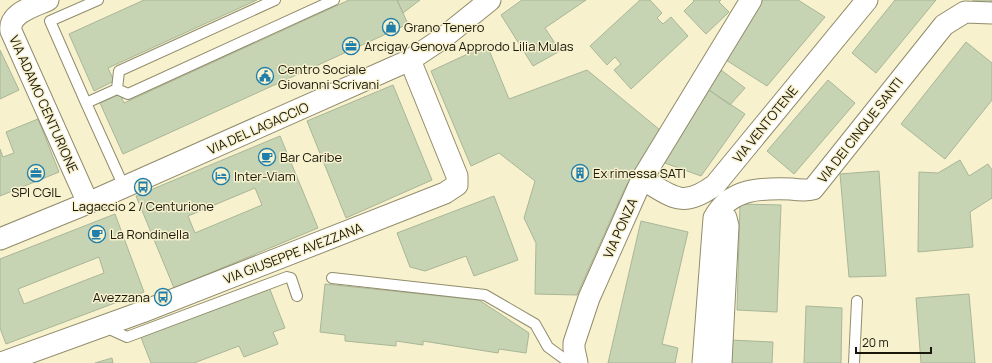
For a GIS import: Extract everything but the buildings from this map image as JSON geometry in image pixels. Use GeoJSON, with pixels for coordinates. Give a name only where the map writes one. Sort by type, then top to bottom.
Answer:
{"type":"FeatureCollection","features":[{"type":"Feature","properties":{"kind":"street","name":"VIA ADAMO CENTURIONE"},"geometry":{"type":"LineString","coordinates":[[48,0],[22,12],[13,19],[10,25],[11,31],[88,203]]}},
{"type":"Feature","properties":{"kind":"street","name":"VIA PONZA"},"geometry":{"type":"LineString","coordinates":[[577,363],[574,343],[589,298],[642,179],[751,0]]}},
{"type":"Feature","properties":{"kind":"street","name":"VIA VENTOTENE"},"geometry":{"type":"LineString","coordinates":[[642,179],[676,198],[685,199],[706,192],[716,185],[867,0]]}},
{"type":"Feature","properties":{"kind":"street","name":"VIA DEL LAGACCIO"},"geometry":{"type":"LineString","coordinates":[[0,239],[88,203],[410,60],[443,38],[488,1]]}},
{"type":"Feature","properties":{"kind":"street","name":"VIA DEI CINQUE SANTI"},"geometry":{"type":"LineString","coordinates":[[714,218],[718,210],[741,192],[773,189],[813,189],[944,25],[965,12],[992,14]]}},
{"type":"Feature","properties":{"kind":"street","name":"VIA GIUSEPPE AVEZZANA"},"geometry":{"type":"LineString","coordinates":[[1,363],[103,326],[367,224],[454,188],[457,185],[457,176],[410,60]]}},
{"type":"Feature","properties":{"kind":"street"},"geometry":{"type":"LineString","coordinates":[[703,363],[714,218],[720,215],[728,221],[721,363]]}},
{"type":"Feature","properties":{"kind":"lane"},"geometry":{"type":"LineString","coordinates":[[98,0],[50,21],[124,187]]}},
{"type":"Feature","properties":{"kind":"lane"},"geometry":{"type":"LineString","coordinates":[[117,89],[119,71],[275,0]]}},
{"type":"Feature","properties":{"kind":"lane"},"geometry":{"type":"LineString","coordinates":[[86,103],[117,89],[128,94],[334,0]]}},
{"type":"Feature","properties":{"kind":"lane"},"geometry":{"type":"LineString","coordinates":[[103,326],[127,337],[287,277],[291,278],[297,296]]}},
{"type":"Feature","properties":{"kind":"lane"},"geometry":{"type":"LineString","coordinates":[[332,278],[485,295],[535,324],[548,347],[570,363]]}},
{"type":"Feature","properties":{"kind":"lane"},"geometry":{"type":"LineString","coordinates":[[854,363],[857,301]]}},
{"type":"Feature","properties":{"kind":"place","name":"Grano Tenero"},"geometry":{"type":"Point","coordinates":[391,27]}},
{"type":"Feature","properties":{"kind":"place","name":"Arcigay Genova Approdo Lilia Mulas"},"geometry":{"type":"Point","coordinates":[351,46]}},
{"type":"Feature","properties":{"kind":"place","name":"Centro Sociale Giovanni Scrivani"},"geometry":{"type":"Point","coordinates":[265,76]}},
{"type":"Feature","properties":{"kind":"place","name":"Bar Caribe"},"geometry":{"type":"Point","coordinates":[267,157]}},
{"type":"Feature","properties":{"kind":"place","name":"SPI CGIL"},"geometry":{"type":"Point","coordinates":[36,173]}},
{"type":"Feature","properties":{"kind":"place","name":"Ex rimessa SATI"},"geometry":{"type":"Point","coordinates":[580,173]}},
{"type":"Feature","properties":{"kind":"place","name":"Inter-Viam"},"geometry":{"type":"Point","coordinates":[221,176]}},
{"type":"Feature","properties":{"kind":"place","name":"Lagaccio 2 / Centurione"},"geometry":{"type":"Point","coordinates":[143,187]}},
{"type":"Feature","properties":{"kind":"place","name":"La Rondinella"},"geometry":{"type":"Point","coordinates":[97,234]}},
{"type":"Feature","properties":{"kind":"place","name":"Avezzana"},"geometry":{"type":"Point","coordinates":[163,297]}}]}
